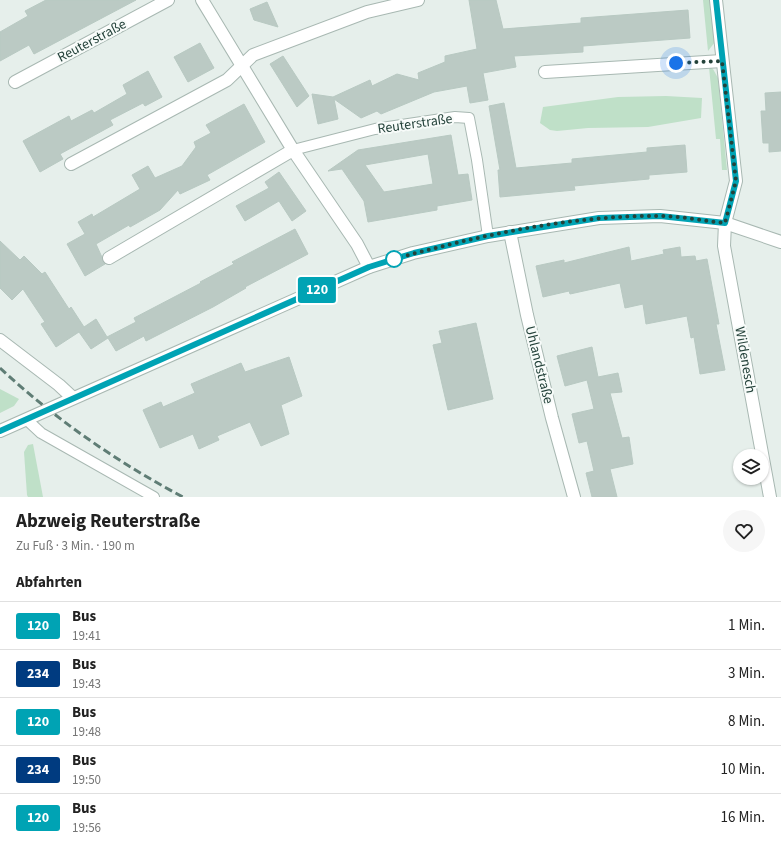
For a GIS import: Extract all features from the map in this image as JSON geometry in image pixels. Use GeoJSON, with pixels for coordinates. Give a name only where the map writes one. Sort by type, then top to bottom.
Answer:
{"type":"FeatureCollection","features":[{"type":"Feature","properties":{"kind":"street","name":"Reuterstraße"},"geometry":{"type":"LineString","coordinates":[[16,82],[168,0]]}},
{"type":"Feature","properties":{"kind":"street"},"geometry":{"type":"LineString","coordinates":[[202,0],[293,150],[357,244],[369,267]]}},
{"type":"Feature","properties":{"kind":"street"},"geometry":{"type":"LineString","coordinates":[[71,164],[227,80],[253,55],[360,15],[418,0]]}},
{"type":"Feature","properties":{"kind":"street","name":"Wildenesch"},"geometry":{"type":"LineString","coordinates":[[716,0],[736,181],[725,223],[724,246],[770,497]]}},
{"type":"Feature","properties":{"kind":"street"},"geometry":{"type":"LineString","coordinates":[[545,72],[722,61]]}},
{"type":"Feature","properties":{"kind":"street","name":"Reuterstraße"},"geometry":{"type":"LineString","coordinates":[[109,258],[293,150]]}},
{"type":"Feature","properties":{"kind":"street"},"geometry":{"type":"LineString","coordinates":[[0,431],[369,267],[414,253],[488,236],[599,218],[660,216],[725,223],[781,242]]}},
{"type":"Feature","properties":{"kind":"street","name":"Uhlandstraße"},"geometry":{"type":"LineString","coordinates":[[510,232],[527,315],[552,418],[574,497]]}},
{"type":"Feature","properties":{"kind":"street"},"geometry":{"type":"LineString","coordinates":[[0,340],[74,398]]}},
{"type":"Feature","properties":{"kind":"lane","name":"Reuterstraße"},"geometry":{"type":"LineString","coordinates":[[293,150],[375,129],[455,117],[469,118],[477,160],[488,236]]}},
{"type":"Feature","properties":{"kind":"lane"},"geometry":{"type":"LineString","coordinates":[[26,419],[41,433],[154,497]]}},
{"type":"Feature","properties":{"kind":"green space"},"geometry":{"type":"Polygon","coordinates":[[[703,0],[711,0],[715,42],[708,51],[703,0]]]}},
{"type":"Feature","properties":{"kind":"green space"},"geometry":{"type":"Polygon","coordinates":[[[709,67],[713,69],[718,78],[727,170],[722,170],[720,139],[716,139],[709,67]]]}},
{"type":"Feature","properties":{"kind":"green space"},"geometry":{"type":"Polygon","coordinates":[[[666,96],[702,98],[701,118],[648,127],[588,128],[557,131],[550,130],[540,123],[543,107],[618,97],[666,96]]]}},
{"type":"Feature","properties":{"kind":"green space"},"geometry":{"type":"Polygon","coordinates":[[[0,389],[19,399],[14,406],[0,413],[0,389]]]}},
{"type":"Feature","properties":{"kind":"green space"},"geometry":{"type":"Polygon","coordinates":[[[33,444],[43,497],[28,497],[27,495],[24,452],[28,445],[33,444]]]}},
{"type":"Feature","properties":{"kind":"building"},"geometry":{"type":"Polygon","coordinates":[[[46,0],[136,0],[34,54],[29,45],[0,61],[0,32],[28,16],[25,11],[46,0]]]}},
{"type":"Feature","properties":{"kind":"building"},"geometry":{"type":"Polygon","coordinates":[[[469,0],[496,0],[503,29],[581,23],[581,18],[688,10],[690,38],[583,46],[583,52],[514,56],[516,67],[483,73],[488,100],[470,103],[467,86],[434,92],[381,114],[377,111],[361,118],[334,99],[338,119],[318,124],[312,94],[333,97],[370,80],[372,86],[397,74],[419,80],[418,73],[445,62],[445,56],[477,49],[469,0]]]}},
{"type":"Feature","properties":{"kind":"building"},"geometry":{"type":"Polygon","coordinates":[[[267,2],[278,27],[254,20],[250,9],[267,2]]]}},
{"type":"Feature","properties":{"kind":"building"},"geometry":{"type":"Polygon","coordinates":[[[200,43],[214,68],[188,82],[174,57],[200,43]]]}},
{"type":"Feature","properties":{"kind":"building"},"geometry":{"type":"Polygon","coordinates":[[[283,56],[309,96],[297,107],[270,64],[283,56]]]}},
{"type":"Feature","properties":{"kind":"building"},"geometry":{"type":"Polygon","coordinates":[[[148,71],[162,97],[145,106],[143,103],[110,120],[113,125],[60,154],[63,159],[40,172],[23,141],[69,116],[71,121],[92,110],[94,113],[127,94],[123,85],[148,71]]]}},
{"type":"Feature","properties":{"kind":"building"},"geometry":{"type":"Polygon","coordinates":[[[781,92],[781,151],[769,152],[769,143],[763,143],[761,111],[766,111],[765,93],[781,92]]]}},
{"type":"Feature","properties":{"kind":"building"},"geometry":{"type":"Polygon","coordinates":[[[504,103],[516,168],[572,163],[572,159],[647,152],[647,148],[685,145],[687,172],[649,175],[649,179],[574,186],[575,190],[500,197],[498,170],[500,170],[489,106],[504,103]]]}},
{"type":"Feature","properties":{"kind":"building"},"geometry":{"type":"Polygon","coordinates":[[[244,104],[265,142],[207,175],[210,180],[180,194],[178,190],[160,210],[130,227],[129,225],[96,244],[105,264],[85,276],[67,244],[85,234],[78,222],[92,214],[93,217],[140,189],[132,175],[148,166],[155,178],[182,166],[196,147],[194,142],[211,133],[206,125],[244,104]]]}},
{"type":"Feature","properties":{"kind":"building"},"geometry":{"type":"Polygon","coordinates":[[[451,135],[458,175],[468,174],[472,200],[437,206],[437,210],[368,222],[364,201],[342,169],[328,171],[358,150],[451,135]],[[428,154],[365,165],[384,192],[433,184],[428,154]]]}},
{"type":"Feature","properties":{"kind":"building"},"geometry":{"type":"Polygon","coordinates":[[[279,172],[306,211],[292,221],[279,201],[245,221],[236,206],[269,188],[265,182],[279,172]]]}},
{"type":"Feature","properties":{"kind":"building"},"geometry":{"type":"Polygon","coordinates":[[[295,229],[308,254],[245,287],[246,288],[213,307],[146,341],[144,336],[116,351],[108,338],[91,349],[79,332],[56,347],[41,324],[45,322],[23,289],[12,300],[0,288],[0,241],[20,260],[24,256],[42,274],[45,272],[69,309],[71,307],[84,327],[96,319],[107,337],[136,322],[134,318],[201,283],[200,282],[234,264],[232,262],[295,229]]]}},
{"type":"Feature","properties":{"kind":"building"},"geometry":{"type":"Polygon","coordinates":[[[629,247],[631,261],[664,254],[663,250],[680,247],[681,257],[695,256],[696,261],[707,259],[719,324],[716,324],[725,370],[700,374],[694,337],[691,338],[687,316],[646,324],[643,304],[625,308],[620,283],[570,294],[569,291],[543,297],[536,266],[564,260],[564,263],[629,247]]]}},
{"type":"Feature","properties":{"kind":"building"},"geometry":{"type":"Polygon","coordinates":[[[476,323],[493,399],[448,410],[433,345],[442,343],[439,331],[476,323]]]}},
{"type":"Feature","properties":{"kind":"building"},"geometry":{"type":"Polygon","coordinates":[[[592,347],[598,377],[618,373],[622,392],[610,393],[622,438],[629,437],[633,464],[610,469],[617,497],[592,497],[586,473],[594,471],[587,441],[579,443],[572,414],[594,409],[587,380],[565,386],[557,356],[592,347]]]}},
{"type":"Feature","properties":{"kind":"building"},"geometry":{"type":"Polygon","coordinates":[[[289,357],[302,396],[281,405],[289,434],[261,446],[250,422],[217,436],[219,440],[199,449],[193,434],[160,448],[143,410],[161,402],[163,407],[195,393],[191,384],[241,363],[245,372],[289,357]]]}},
{"type":"Feature","properties":{"kind":"railway"},"geometry":{"type":"LineString","coordinates":[[0,368],[43,405],[87,438],[158,484],[183,497]]}},
{"type":"Feature","properties":{"kind":"bus line","name":"120"},"geometry":{"type":"LineString","coordinates":[[0,431],[369,267],[414,253],[488,236],[599,218],[660,216],[725,223],[736,181],[716,0]]}},
{"type":"Feature","properties":{"kind":"route"},"geometry":{"type":"LineString","coordinates":[[394,259],[488,236],[599,218],[660,216],[725,223],[736,181],[722,61],[676,63]]}}]}
